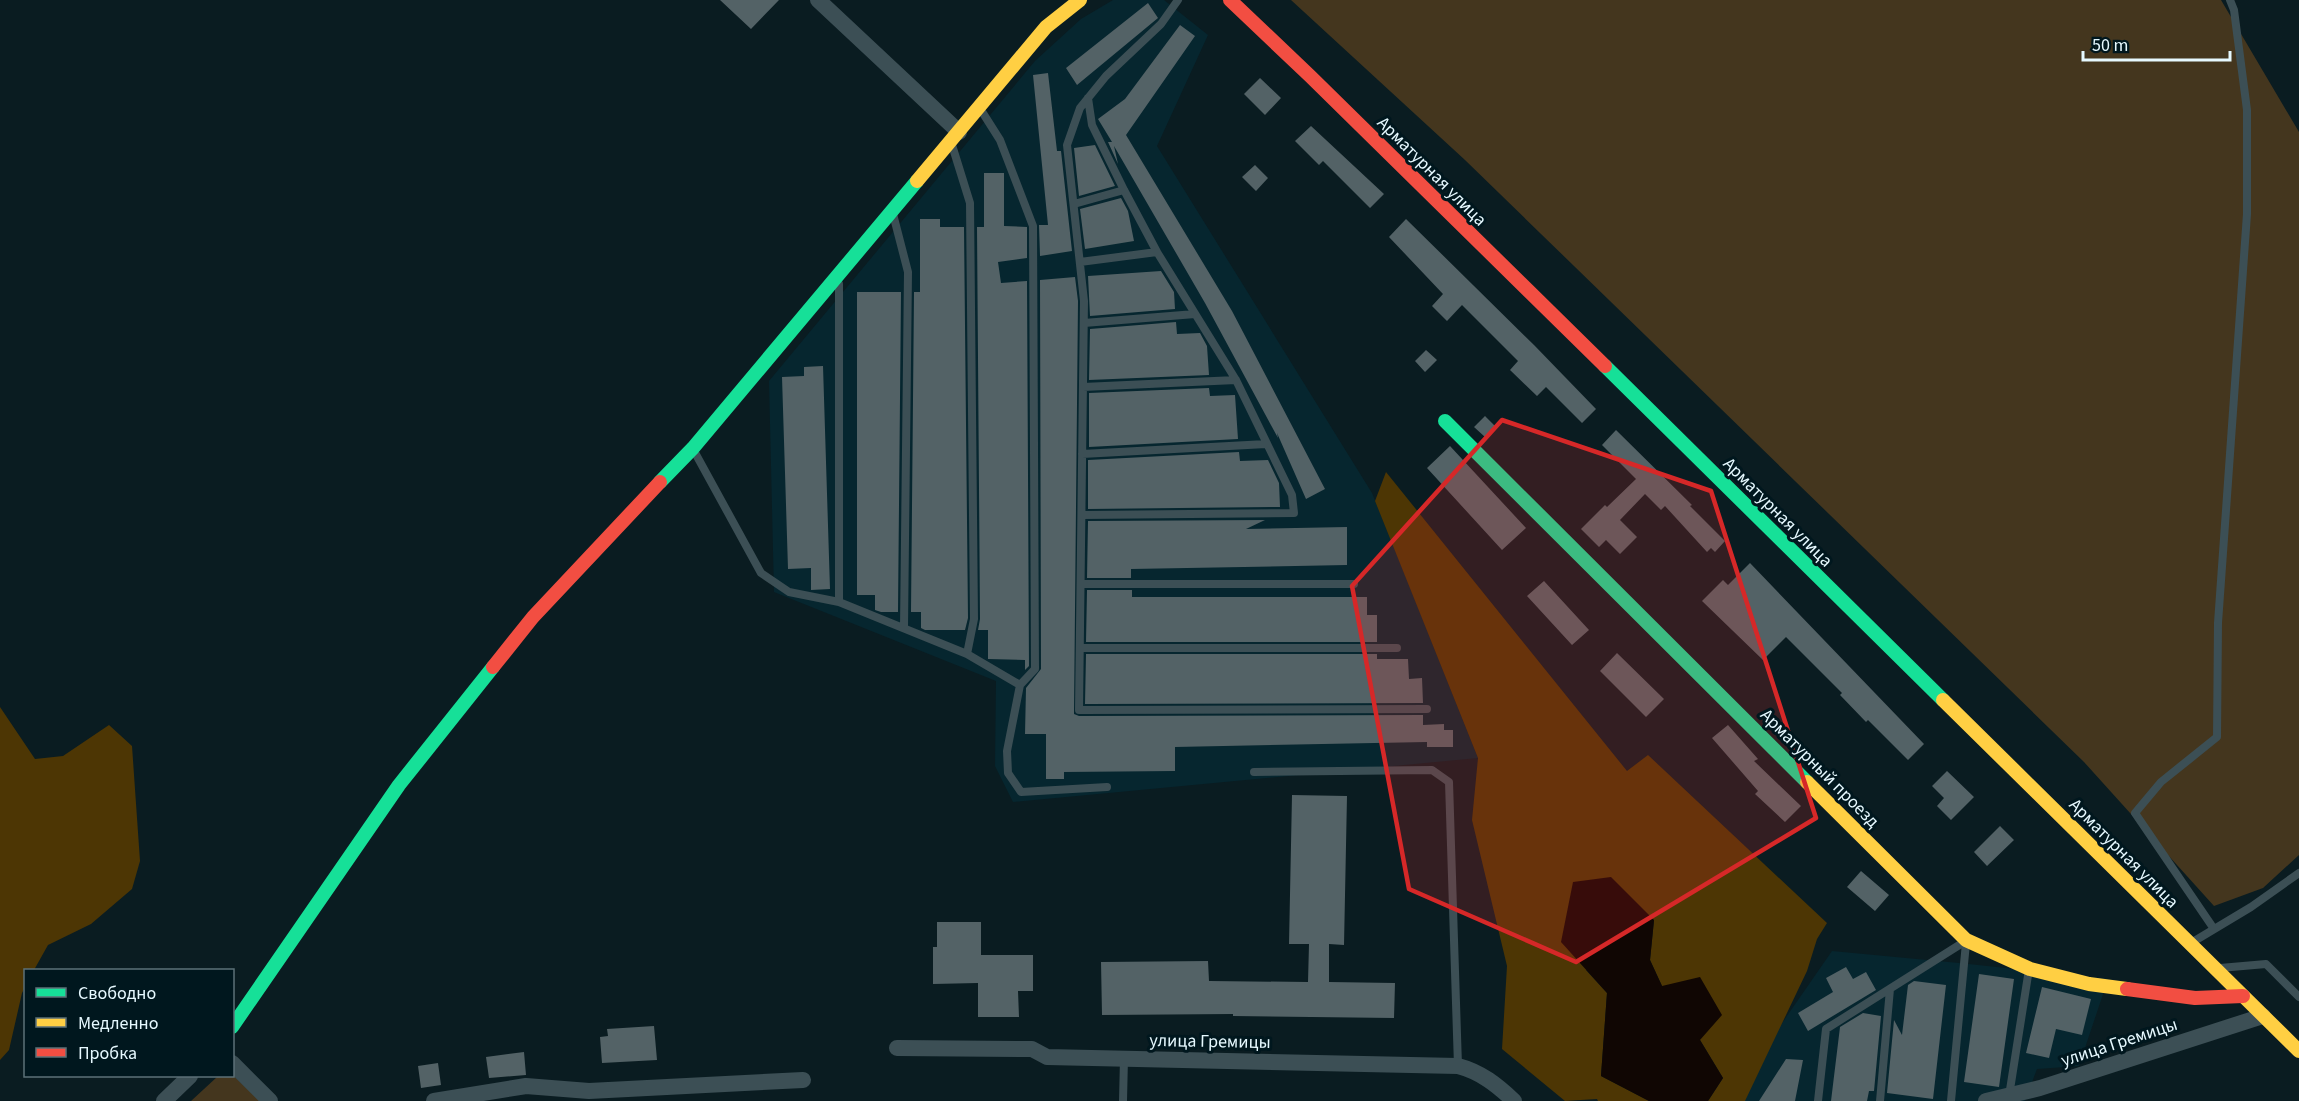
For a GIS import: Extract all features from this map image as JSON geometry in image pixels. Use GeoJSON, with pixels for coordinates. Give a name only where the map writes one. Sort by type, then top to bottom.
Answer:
{"type":"FeatureCollection","features":[{"type":"Feature","properties":{"kind":"street"},"geometry":{"type":"LineString","coordinates":[[818,0],[955,136]]}},
{"type":"Feature","properties":{"kind":"street"},"geometry":{"type":"LineString","coordinates":[[234,1024],[413,767],[533,617],[693,448],[1046,27],[1080,0]]}},
{"type":"Feature","properties":{"kind":"street","name":"Арматурная улица"},"geometry":{"type":"LineString","coordinates":[[1230,0],[2299,1051]]}},
{"type":"Feature","properties":{"kind":"street","name":"Арматурный проезд"},"geometry":{"type":"LineString","coordinates":[[1445,421],[1966,940],[2030,969],[2089,984],[2195,998],[2243,996]]}},
{"type":"Feature","properties":{"kind":"street","name":"улица Гремицы"},"geometry":{"type":"LineString","coordinates":[[1986,1101],[2009,1096],[2035,1095],[2263,1016]]}},
{"type":"Feature","properties":{"kind":"street","name":"улица Гремицы"},"geometry":{"type":"LineString","coordinates":[[897,1048],[1032,1049],[1047,1057],[1458,1066],[1475,1070],[1514,1101]]}},
{"type":"Feature","properties":{"kind":"street"},"geometry":{"type":"LineString","coordinates":[[234,1065],[270,1101]]}},
{"type":"Feature","properties":{"kind":"street"},"geometry":{"type":"LineString","coordinates":[[164,1101],[189,1077]]}},
{"type":"Feature","properties":{"kind":"street"},"geometry":{"type":"LineString","coordinates":[[434,1101],[526,1086],[589,1091],[803,1080]]}},
{"type":"Feature","properties":{"kind":"lane"},"geometry":{"type":"LineString","coordinates":[[1178,0],[1161,24],[1106,76],[1080,108],[1067,145],[1084,301],[1079,710],[1427,709]]}},
{"type":"Feature","properties":{"kind":"lane"},"geometry":{"type":"LineString","coordinates":[[2214,929],[2135,813],[2161,782],[2217,736],[2218,623],[2247,214],[2247,110],[2234,10],[2230,0]]}},
{"type":"Feature","properties":{"kind":"lane"},"geometry":{"type":"LineString","coordinates":[[1082,515],[1294,513],[1292,495],[1236,380],[1157,252],[1124,190],[1092,125],[1088,98]]}},
{"type":"Feature","properties":{"kind":"lane"},"geometry":{"type":"LineString","coordinates":[[979,107],[1000,140],[1033,226],[1035,669],[1020,685],[1007,752],[1008,773],[1021,792],[1107,787]]}},
{"type":"Feature","properties":{"kind":"lane"},"geometry":{"type":"LineString","coordinates":[[955,136],[970,203],[974,619],[967,654]]}},
{"type":"Feature","properties":{"kind":"lane"},"geometry":{"type":"LineString","coordinates":[[1074,204],[1124,190]]}},
{"type":"Feature","properties":{"kind":"lane"},"geometry":{"type":"LineString","coordinates":[[892,210],[908,272],[904,628]]}},
{"type":"Feature","properties":{"kind":"lane"},"geometry":{"type":"LineString","coordinates":[[1080,262],[1157,252]]}},
{"type":"Feature","properties":{"kind":"lane"},"geometry":{"type":"LineString","coordinates":[[838,274],[839,602]]}},
{"type":"Feature","properties":{"kind":"lane"},"geometry":{"type":"LineString","coordinates":[[1084,323],[1195,314]]}},
{"type":"Feature","properties":{"kind":"lane"},"geometry":{"type":"LineString","coordinates":[[1083,387],[1236,380]]}},
{"type":"Feature","properties":{"kind":"lane"},"geometry":{"type":"LineString","coordinates":[[1083,454],[1266,444]]}},
{"type":"Feature","properties":{"kind":"lane"},"geometry":{"type":"LineString","coordinates":[[693,448],[761,573],[789,592],[839,602],[967,654],[1020,685]]}},
{"type":"Feature","properties":{"kind":"lane"},"geometry":{"type":"LineString","coordinates":[[1081,584],[1354,584]]}},
{"type":"Feature","properties":{"kind":"lane"},"geometry":{"type":"LineString","coordinates":[[1080,648],[1397,648]]}},
{"type":"Feature","properties":{"kind":"lane"},"geometry":{"type":"LineString","coordinates":[[1254,772],[1432,770],[1449,782],[1458,1066]]}},
{"type":"Feature","properties":{"kind":"lane"},"geometry":{"type":"LineString","coordinates":[[2190,944],[2299,873]]}},
{"type":"Feature","properties":{"kind":"lane"},"geometry":{"type":"LineString","coordinates":[[1818,1101],[1826,1029],[1966,940]]}},
{"type":"Feature","properties":{"kind":"lane"},"geometry":{"type":"LineString","coordinates":[[1951,1101],[1966,940]]}},
{"type":"Feature","properties":{"kind":"lane"},"geometry":{"type":"LineString","coordinates":[[2215,968],[2265,964],[2299,997]]}},
{"type":"Feature","properties":{"kind":"lane"},"geometry":{"type":"LineString","coordinates":[[2009,1096],[2030,969]]}},
{"type":"Feature","properties":{"kind":"lane"},"geometry":{"type":"LineString","coordinates":[[2291,989],[2299,983]]}},
{"type":"Feature","properties":{"kind":"lane"},"geometry":{"type":"LineString","coordinates":[[1880,1101],[1890,988]]}},
{"type":"Feature","properties":{"kind":"lane"},"geometry":{"type":"LineString","coordinates":[[1123,1101],[1124,1058]]}},
{"type":"Feature","properties":{"kind":"highlighted area"},"geometry":{"type":"Polygon","coordinates":[[[1502,420],[1711,491],[1816,818],[1576,962],[1409,889],[1352,586],[1502,420]]]}},
{"type":"Feature","properties":{"kind":"shaded area"},"geometry":{"type":"Polygon","coordinates":[[[1113,0],[1164,0],[1208,35],[1157,146],[1372,493],[1478,758],[1013,802],[995,766],[996,681],[774,592],[769,381],[1035,61],[1081,19],[1113,0]]]}},
{"type":"Feature","properties":{"kind":"shaded area"},"geometry":{"type":"Polygon","coordinates":[[[1291,0],[2221,0],[2299,132],[2299,855],[2263,888],[2214,906],[2084,762],[1465,160],[1291,0]]]}},
{"type":"Feature","properties":{"kind":"shaded area"},"geometry":{"type":"Polygon","coordinates":[[[1386,472],[1627,771],[1648,755],[1827,923],[1817,939],[1807,971],[1745,1101],[1708,1101],[1723,1078],[1700,1040],[1662,986],[1650,960],[1654,920],[1586,970],[1607,993],[1601,1076],[1649,1101],[1598,1101],[1597,1099],[1565,1101],[1502,1049],[1507,966],[1472,820],[1478,758],[1375,501],[1386,472]]]}},
{"type":"Feature","properties":{"kind":"shaded area"},"geometry":{"type":"Polygon","coordinates":[[[0,707],[35,759],[63,756],[109,725],[132,746],[140,861],[132,889],[91,924],[48,945],[35,969],[24,969],[24,989],[9,1050],[0,1060],[0,707]]]}},
{"type":"Feature","properties":{"kind":"shaded area"},"geometry":{"type":"Polygon","coordinates":[[[1611,877],[1654,920],[1650,960],[1662,986],[1700,977],[1722,1015],[1700,1040],[1723,1078],[1708,1101],[1649,1101],[1601,1076],[1607,993],[1561,942],[1573,882],[1611,877]]]}},
{"type":"Feature","properties":{"kind":"shaded area"},"geometry":{"type":"Polygon","coordinates":[[[1832,951],[2108,979],[2079,1066],[2037,1069],[2025,1101],[1728,1101],[1832,951]]]}},
{"type":"Feature","properties":{"kind":"shaded area"},"geometry":{"type":"Polygon","coordinates":[[[234,1076],[260,1101],[191,1101],[217,1077],[234,1076]]]}},
{"type":"Feature","properties":{"kind":"building"},"geometry":{"type":"Polygon","coordinates":[[[720,0],[779,0],[751,29],[720,0]]]}},
{"type":"Feature","properties":{"kind":"building"},"geometry":{"type":"Polygon","coordinates":[[[1148,3],[1158,18],[1077,85],[1066,68],[1148,3]]]}},
{"type":"Feature","properties":{"kind":"building"},"geometry":{"type":"Polygon","coordinates":[[[1180,25],[1195,36],[1126,135],[1232,311],[1325,489],[1306,499],[1277,433],[1278,438],[1205,303],[1114,146],[1118,164],[1108,142],[1112,142],[1098,119],[1125,99],[1180,25]]]}},
{"type":"Feature","properties":{"kind":"building"},"geometry":{"type":"Polygon","coordinates":[[[1048,73],[1057,151],[1061,151],[1072,251],[1040,256],[1039,225],[1048,225],[1033,75],[1048,73]]]}},
{"type":"Feature","properties":{"kind":"building"},"geometry":{"type":"Polygon","coordinates":[[[1260,78],[1281,98],[1265,115],[1244,94],[1260,78]]]}},
{"type":"Feature","properties":{"kind":"building"},"geometry":{"type":"Polygon","coordinates":[[[1311,126],[1384,194],[1370,208],[1323,161],[1319,165],[1295,141],[1311,126]]]}},
{"type":"Feature","properties":{"kind":"building"},"geometry":{"type":"Polygon","coordinates":[[[1095,145],[1115,186],[1079,196],[1074,148],[1095,145]]]}},
{"type":"Feature","properties":{"kind":"building"},"geometry":{"type":"Polygon","coordinates":[[[1255,165],[1268,178],[1256,191],[1242,177],[1255,165]]]}},
{"type":"Feature","properties":{"kind":"building"},"geometry":{"type":"Polygon","coordinates":[[[984,173],[1004,173],[1004,226],[1027,227],[1027,258],[998,262],[1001,283],[1027,281],[1029,666],[1025,670],[1025,660],[988,659],[988,630],[978,630],[980,619],[977,227],[984,227],[984,173]]]}},
{"type":"Feature","properties":{"kind":"building"},"geometry":{"type":"Polygon","coordinates":[[[1121,198],[1128,211],[1134,241],[1085,249],[1080,209],[1121,198]]]}},
{"type":"Feature","properties":{"kind":"building"},"geometry":{"type":"Polygon","coordinates":[[[920,219],[940,219],[940,227],[964,227],[968,618],[965,630],[925,630],[921,628],[921,612],[911,612],[914,292],[920,292],[920,219]]]}},
{"type":"Feature","properties":{"kind":"building"},"geometry":{"type":"Polygon","coordinates":[[[1406,219],[1596,409],[1582,423],[1546,387],[1537,396],[1510,370],[1518,361],[1462,305],[1447,321],[1432,306],[1443,294],[1389,237],[1406,219]]]}},
{"type":"Feature","properties":{"kind":"building"},"geometry":{"type":"Polygon","coordinates":[[[1161,271],[1174,292],[1175,309],[1090,316],[1088,276],[1161,271]]]}},
{"type":"Feature","properties":{"kind":"building"},"geometry":{"type":"Polygon","coordinates":[[[1075,277],[1078,301],[1074,714],[1079,716],[1423,715],[1423,725],[1444,724],[1444,730],[1453,730],[1453,747],[1427,747],[1427,742],[1175,747],[1175,771],[1064,772],[1064,779],[1046,779],[1046,734],[1025,734],[1026,688],[1041,669],[1040,280],[1075,277]]]}},
{"type":"Feature","properties":{"kind":"building"},"geometry":{"type":"Polygon","coordinates":[[[857,292],[901,292],[898,612],[875,610],[875,595],[857,595],[857,292]]]}},
{"type":"Feature","properties":{"kind":"building"},"geometry":{"type":"Polygon","coordinates":[[[1176,322],[1177,334],[1200,333],[1207,346],[1209,375],[1089,380],[1090,329],[1176,322]]]}},
{"type":"Feature","properties":{"kind":"building"},"geometry":{"type":"Polygon","coordinates":[[[1426,350],[1437,360],[1425,372],[1415,361],[1426,350]]]}},
{"type":"Feature","properties":{"kind":"building"},"geometry":{"type":"Polygon","coordinates":[[[823,366],[830,589],[811,590],[811,568],[788,569],[782,377],[804,376],[804,367],[823,366]]]}},
{"type":"Feature","properties":{"kind":"building"},"geometry":{"type":"Polygon","coordinates":[[[1209,388],[1210,396],[1235,395],[1238,439],[1089,447],[1089,393],[1209,388]]]}},
{"type":"Feature","properties":{"kind":"building"},"geometry":{"type":"Polygon","coordinates":[[[1485,416],[1496,427],[1485,437],[1474,427],[1485,416]]]}},
{"type":"Feature","properties":{"kind":"building"},"geometry":{"type":"Polygon","coordinates":[[[1616,430],[1725,541],[1715,552],[1711,548],[1707,552],[1665,506],[1661,510],[1645,494],[1620,520],[1637,537],[1620,554],[1606,540],[1599,547],[1581,529],[1636,479],[1602,445],[1616,430]]]}},
{"type":"Feature","properties":{"kind":"building"},"geometry":{"type":"Polygon","coordinates":[[[1450,446],[1526,528],[1502,550],[1427,468],[1450,446]]]}},
{"type":"Feature","properties":{"kind":"building"},"geometry":{"type":"Polygon","coordinates":[[[1239,452],[1240,461],[1268,460],[1279,483],[1280,507],[1088,509],[1088,460],[1239,452]]]}},
{"type":"Feature","properties":{"kind":"building"},"geometry":{"type":"Polygon","coordinates":[[[1265,520],[1246,529],[1347,527],[1347,565],[1131,569],[1131,578],[1087,578],[1088,521],[1265,520]]]}},
{"type":"Feature","properties":{"kind":"building"},"geometry":{"type":"Polygon","coordinates":[[[1750,563],[1924,744],[1908,760],[1868,720],[1866,722],[1840,695],[1842,693],[1786,637],[1763,660],[1702,601],[1723,580],[1728,585],[1750,563]]]}},
{"type":"Feature","properties":{"kind":"building"},"geometry":{"type":"Polygon","coordinates":[[[1544,581],[1589,630],[1572,645],[1527,596],[1544,581]]]}},
{"type":"Feature","properties":{"kind":"building"},"geometry":{"type":"Polygon","coordinates":[[[1087,590],[1132,590],[1132,597],[1367,597],[1367,615],[1377,615],[1377,642],[1086,642],[1087,590]]]}},
{"type":"Feature","properties":{"kind":"building"},"geometry":{"type":"Polygon","coordinates":[[[1617,653],[1664,699],[1646,717],[1600,671],[1617,653]]]}},
{"type":"Feature","properties":{"kind":"building"},"geometry":{"type":"Polygon","coordinates":[[[1086,654],[1377,654],[1377,659],[1408,659],[1409,679],[1422,678],[1423,703],[1085,704],[1086,654]]]}},
{"type":"Feature","properties":{"kind":"building"},"geometry":{"type":"Polygon","coordinates":[[[1728,725],[1758,759],[1754,761],[1801,806],[1785,822],[1755,794],[1758,791],[1712,738],[1728,725]]]}},
{"type":"Feature","properties":{"kind":"building"},"geometry":{"type":"Polygon","coordinates":[[[1947,771],[1974,797],[1951,820],[1937,806],[1944,798],[1932,786],[1947,771]]]}},
{"type":"Feature","properties":{"kind":"building"},"geometry":{"type":"Polygon","coordinates":[[[1292,795],[1347,796],[1344,945],[1329,944],[1329,982],[1395,983],[1394,1018],[1233,1016],[1233,1014],[1102,1015],[1101,962],[1208,961],[1209,981],[1308,982],[1309,944],[1289,944],[1292,795]]]}},
{"type":"Feature","properties":{"kind":"building"},"geometry":{"type":"Polygon","coordinates":[[[2000,826],[2014,840],[1987,866],[1974,852],[2000,826]]]}},
{"type":"Feature","properties":{"kind":"building"},"geometry":{"type":"Polygon","coordinates":[[[1861,871],[1889,895],[1875,911],[1847,887],[1861,871]]]}},
{"type":"Feature","properties":{"kind":"building"},"geometry":{"type":"Polygon","coordinates":[[[937,922],[981,922],[981,955],[1033,955],[1033,991],[1018,991],[1019,1017],[978,1017],[978,983],[933,984],[933,947],[937,947],[937,922]]]}},
{"type":"Feature","properties":{"kind":"building"},"geometry":{"type":"Polygon","coordinates":[[[1846,967],[1853,979],[1866,972],[1876,990],[1808,1031],[1798,1013],[1833,992],[1826,978],[1846,967]]]}},
{"type":"Feature","properties":{"kind":"building"},"geometry":{"type":"Polygon","coordinates":[[[1979,974],[2014,979],[1999,1087],[1964,1082],[1979,974]]]}},
{"type":"Feature","properties":{"kind":"building"},"geometry":{"type":"Polygon","coordinates":[[[1914,981],[1946,985],[1933,1099],[1887,1093],[1894,1020],[1902,1035],[1908,985],[1914,981]]]}},
{"type":"Feature","properties":{"kind":"building"},"geometry":{"type":"Polygon","coordinates":[[[2042,987],[2091,999],[2082,1035],[2056,1029],[2049,1058],[2026,1053],[2042,987]]]}},
{"type":"Feature","properties":{"kind":"building"},"geometry":{"type":"Polygon","coordinates":[[[1863,1013],[1881,1016],[1874,1091],[1869,1091],[1867,1101],[1831,1101],[1840,1027],[1863,1013]]]}},
{"type":"Feature","properties":{"kind":"building"},"geometry":{"type":"Polygon","coordinates":[[[654,1026],[657,1060],[602,1063],[600,1037],[608,1036],[607,1029],[654,1026]]]}},
{"type":"Feature","properties":{"kind":"building"},"geometry":{"type":"Polygon","coordinates":[[[524,1052],[526,1075],[489,1078],[486,1057],[524,1052]]]}},
{"type":"Feature","properties":{"kind":"building"},"geometry":{"type":"Polygon","coordinates":[[[1786,1059],[1803,1060],[1795,1101],[1759,1101],[1786,1059]]]}},
{"type":"Feature","properties":{"kind":"building"},"geometry":{"type":"Polygon","coordinates":[[[438,1063],[441,1085],[421,1088],[418,1066],[438,1063]]]}},
{"type":"Feature","properties":{"kind":"traffic: fast"},"geometry":{"type":"LineString","coordinates":[[660,482],[693,448],[917,181]]}},
{"type":"Feature","properties":{"kind":"traffic: fast"},"geometry":{"type":"LineString","coordinates":[[1605,366],[1943,700]]}},
{"type":"Feature","properties":{"kind":"traffic: fast"},"geometry":{"type":"LineString","coordinates":[[1445,421],[1807,782]]}},
{"type":"Feature","properties":{"kind":"traffic: fast"},"geometry":{"type":"LineString","coordinates":[[234,1024],[399,785],[493,667]]}},
{"type":"Feature","properties":{"kind":"traffic: slow"},"geometry":{"type":"LineString","coordinates":[[917,181],[1046,27],[1080,0]]}},
{"type":"Feature","properties":{"kind":"traffic: slow"},"geometry":{"type":"LineString","coordinates":[[1943,700],[2299,1051]]}},
{"type":"Feature","properties":{"kind":"traffic: slow"},"geometry":{"type":"LineString","coordinates":[[1807,782],[1966,940],[2030,969],[2089,984],[2127,989]]}},
{"type":"Feature","properties":{"kind":"traffic: jam"},"geometry":{"type":"LineString","coordinates":[[1230,0],[1605,366]]}},
{"type":"Feature","properties":{"kind":"traffic: jam"},"geometry":{"type":"LineString","coordinates":[[493,667],[533,617],[660,482]]}},
{"type":"Feature","properties":{"kind":"traffic: jam"},"geometry":{"type":"LineString","coordinates":[[2127,989],[2195,998],[2243,996]]}}]}
